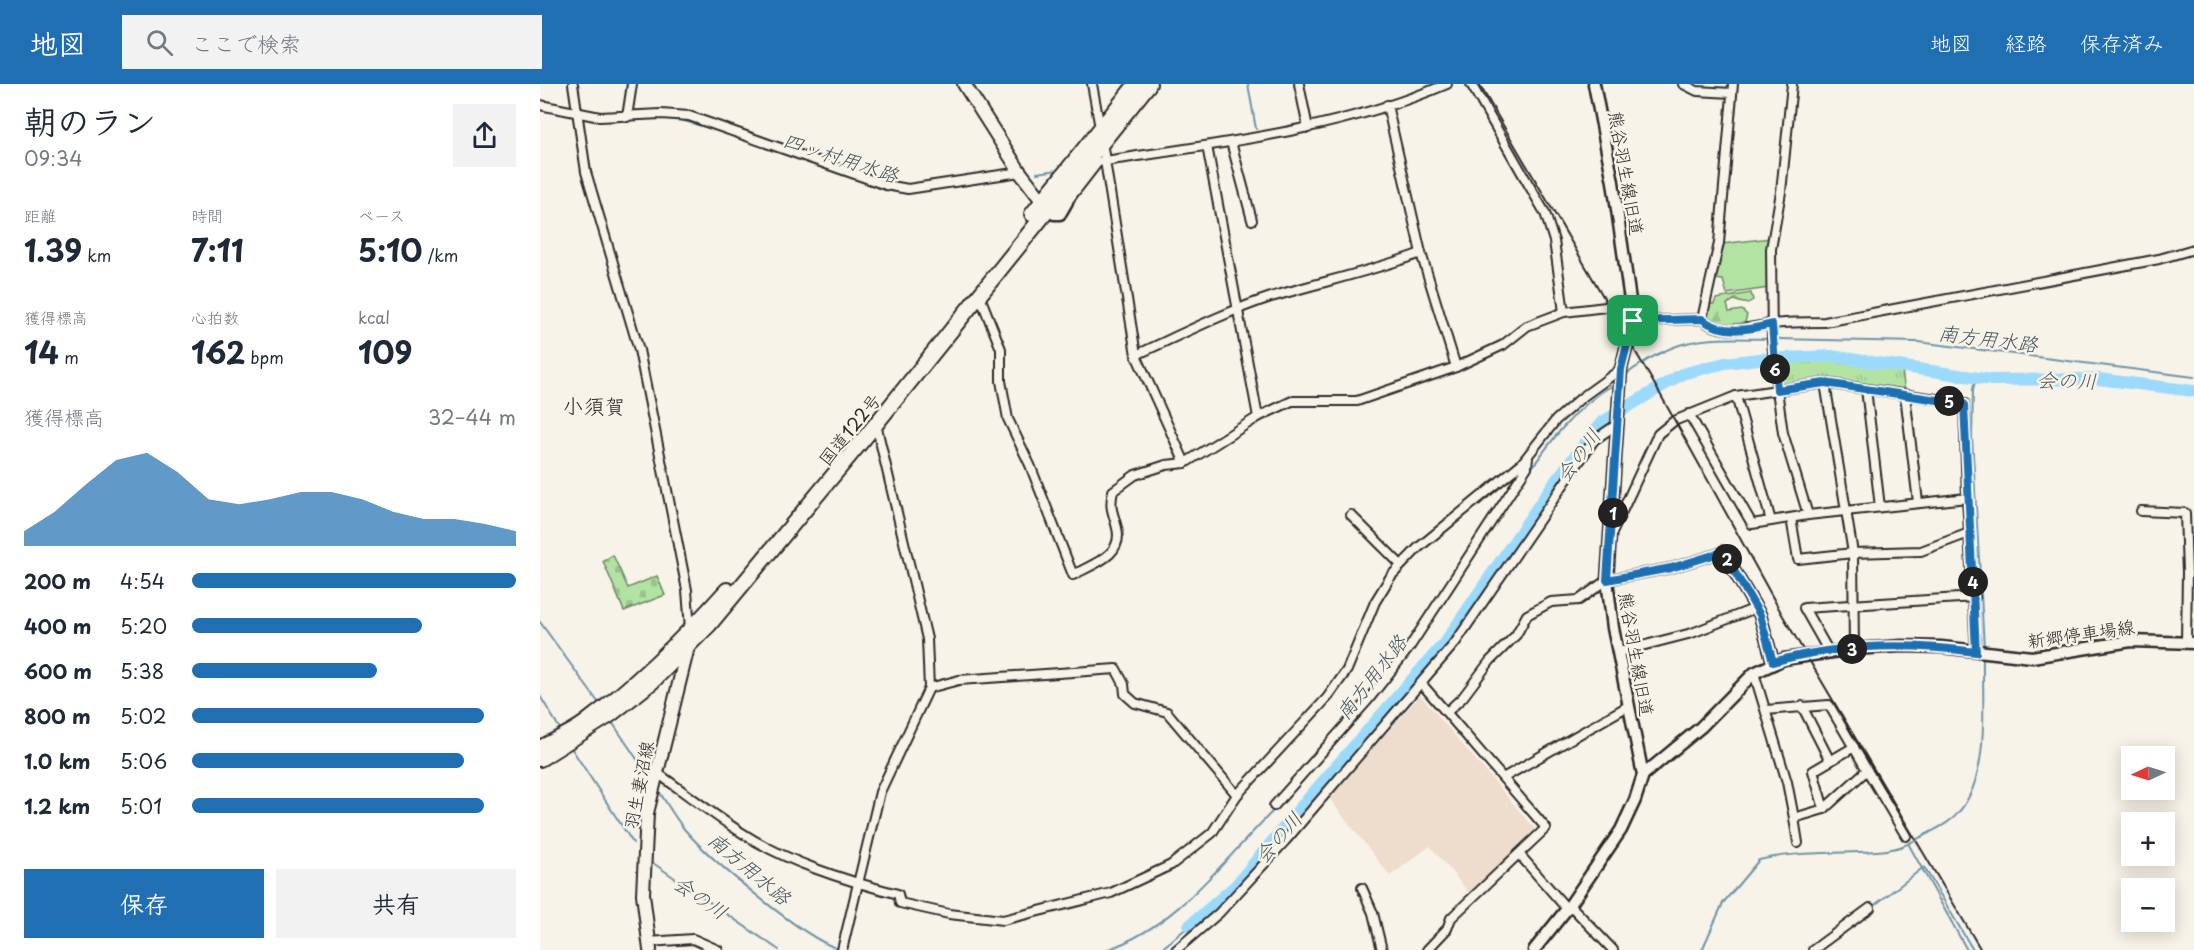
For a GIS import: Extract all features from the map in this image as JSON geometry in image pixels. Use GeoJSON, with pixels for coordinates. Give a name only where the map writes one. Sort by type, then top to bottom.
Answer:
{"type":"FeatureCollection","features":[{"type":"Feature","properties":{"kind":"highway","name":"国道122号"},"geometry":{"type":"LineString","coordinates":[[540,748],[585,723],[631,686],[690,630],[767,546],[1101,135],[1136,84]]}},
{"type":"Feature","properties":{"kind":"highway","name":"国道122号"},"geometry":{"type":"LineString","coordinates":[[1101,135],[1149,84]]}},
{"type":"Feature","properties":{"kind":"highway","name":"国道122号"},"geometry":{"type":"LineString","coordinates":[[540,759],[610,715],[652,682],[688,647],[764,561],[876,424],[979,294],[1045,205]]}},
{"type":"Feature","properties":{"kind":"main road"},"geometry":{"type":"LineString","coordinates":[[964,84],[1020,172],[1045,205]]}},
{"type":"Feature","properties":{"kind":"main road","name":"羽生妻沼線"},"geometry":{"type":"LineString","coordinates":[[649,946],[643,894],[647,813],[688,647],[690,630]]}},
{"type":"Feature","properties":{"kind":"street"},"geometry":{"type":"LineString","coordinates":[[573,84],[586,172],[639,350],[687,590],[690,630]]}},
{"type":"Feature","properties":{"kind":"street"},"geometry":{"type":"LineString","coordinates":[[627,117],[632,84]]}},
{"type":"Feature","properties":{"kind":"street"},"geometry":{"type":"LineString","coordinates":[[1092,84],[1136,355],[1185,463]]}},
{"type":"Feature","properties":{"kind":"street"},"geometry":{"type":"LineString","coordinates":[[1299,84],[1308,128]]}},
{"type":"Feature","properties":{"kind":"street"},"geometry":{"type":"LineString","coordinates":[[1045,205],[1054,214],[1060,214],[1066,202],[1098,162],[1308,128],[1387,105],[1447,84]]}},
{"type":"Feature","properties":{"kind":"street"},"geometry":{"type":"LineString","coordinates":[[1471,84],[1545,213],[1554,241],[1564,312]]}},
{"type":"Feature","properties":{"kind":"street","name":"熊谷羽生線旧道"},"geometry":{"type":"LineString","coordinates":[[1594,84],[1613,182],[1633,321],[1621,369],[1607,580],[1618,652],[1643,775]]}},
{"type":"Feature","properties":{"kind":"street"},"geometry":{"type":"LineString","coordinates":[[1683,84],[1697,91],[1731,93]]}},
{"type":"Feature","properties":{"kind":"street"},"geometry":{"type":"LineString","coordinates":[[1702,319],[1719,243],[1733,84]]}},
{"type":"Feature","properties":{"kind":"street"},"geometry":{"type":"LineString","coordinates":[[1792,84],[1781,192],[1771,249],[1773,359],[1783,433],[1808,515]]}},
{"type":"Feature","properties":{"kind":"street"},"geometry":{"type":"LineString","coordinates":[[540,105],[600,117],[661,114],[689,116],[886,184],[908,189],[1020,172]]}},
{"type":"Feature","properties":{"kind":"street"},"geometry":{"type":"LineString","coordinates":[[1387,105],[1421,253],[1456,367]]}},
{"type":"Feature","properties":{"kind":"street"},"geometry":{"type":"LineString","coordinates":[[1231,142],[1251,220]]}},
{"type":"Feature","properties":{"kind":"street"},"geometry":{"type":"LineString","coordinates":[[1207,146],[1258,417]]}},
{"type":"Feature","properties":{"kind":"street"},"geometry":{"type":"LineString","coordinates":[[1633,321],[1702,319],[1712,327],[1737,330],[1772,324],[1825,322],[2159,259],[2194,249]]}},
{"type":"Feature","properties":{"kind":"street"},"geometry":{"type":"LineString","coordinates":[[1136,355],[1269,298],[1365,269],[1390,265],[1421,253]]}},
{"type":"Feature","properties":{"kind":"street"},"geometry":{"type":"LineString","coordinates":[[979,294],[1001,349],[1000,381],[1008,419],[1030,465],[1073,575],[1109,556],[1117,546],[1118,530],[1109,506],[1113,491],[1136,475],[1166,465],[1185,463],[1258,417],[1292,401],[1357,401],[1456,367],[1503,345],[1527,326],[1564,312],[1631,303]]}},
{"type":"Feature","properties":{"kind":"street"},"geometry":{"type":"LineString","coordinates":[[656,772],[741,832],[788,857],[857,884],[898,894],[900,903],[950,914],[1003,920],[1111,893],[1171,865],[1212,834],[1237,795],[1327,698],[1347,670],[1375,603],[1391,576],[1437,532],[1486,495],[1528,456],[1556,420],[1581,398],[1621,369]]}},
{"type":"Feature","properties":{"kind":"street"},"geometry":{"type":"LineString","coordinates":[[1825,383],[1853,553],[1854,648]]}},
{"type":"Feature","properties":{"kind":"street"},"geometry":{"type":"LineString","coordinates":[[1611,535],[1658,434],[1674,421],[1736,396],[1825,383],[1964,404],[1976,652]]}},
{"type":"Feature","properties":{"kind":"street"},"geometry":{"type":"LineString","coordinates":[[1866,389],[1880,507]]}},
{"type":"Feature","properties":{"kind":"street"},"geometry":{"type":"LineString","coordinates":[[1905,394],[1918,502]]}},
{"type":"Feature","properties":{"kind":"street"},"geometry":{"type":"LineString","coordinates":[[1736,396],[1771,521]]}},
{"type":"Feature","properties":{"kind":"street"},"geometry":{"type":"LineString","coordinates":[[1689,414],[1752,524],[1846,510],[1967,498]]}},
{"type":"Feature","properties":{"kind":"street"},"geometry":{"type":"LineString","coordinates":[[1176,950],[1219,913],[1279,848],[1422,683],[1455,643],[1594,440],[1619,423]]}},
{"type":"Feature","properties":{"kind":"street"},"geometry":{"type":"LineString","coordinates":[[842,950],[880,792],[929,688],[927,639],[876,424]]}},
{"type":"Feature","properties":{"kind":"street"},"geometry":{"type":"LineString","coordinates":[[1274,806],[1368,700],[1409,648],[1527,467],[1528,456]]}},
{"type":"Feature","properties":{"kind":"street"},"geometry":{"type":"LineString","coordinates":[[2141,511],[2185,513],[2190,643]]}},
{"type":"Feature","properties":{"kind":"street"},"geometry":{"type":"LineString","coordinates":[[1351,515],[1401,566]]}},
{"type":"Feature","properties":{"kind":"street"},"geometry":{"type":"LineString","coordinates":[[1791,518],[1798,559],[1853,553],[1921,551],[1969,532]]}},
{"type":"Feature","properties":{"kind":"street"},"geometry":{"type":"LineString","coordinates":[[1448,711],[1463,697],[1490,661],[1516,635],[1527,615],[1551,602],[1580,600],[1607,580],[1671,568],[1723,552],[1756,608],[1763,624],[1773,662]]}},
{"type":"Feature","properties":{"kind":"street"},"geometry":{"type":"LineString","coordinates":[[1829,652],[1804,608],[1975,597]]}},
{"type":"Feature","properties":{"kind":"street"},"geometry":{"type":"LineString","coordinates":[[1618,652],[1692,633],[1756,608]]}},
{"type":"Feature","properties":{"kind":"street","name":"新郷停車場線"},"geometry":{"type":"LineString","coordinates":[[1643,775],[1701,727],[1754,673],[1773,662],[1854,648],[1924,646],[2032,657],[2131,641],[2190,643]]}},
{"type":"Feature","properties":{"kind":"street"},"geometry":{"type":"LineString","coordinates":[[929,688],[959,680],[1116,669],[1124,684],[1125,694],[1135,703],[1167,712],[1237,795]]}},
{"type":"Feature","properties":{"kind":"street"},"geometry":{"type":"LineString","coordinates":[[1754,673],[1794,818],[1798,843]]}},
{"type":"Feature","properties":{"kind":"street"},"geometry":{"type":"LineString","coordinates":[[1422,683],[1546,828],[1452,918],[1447,929],[1427,950]]}},
{"type":"Feature","properties":{"kind":"street"},"geometry":{"type":"LineString","coordinates":[[1766,710],[1829,705],[1906,836]]}},
{"type":"Feature","properties":{"kind":"street"},"geometry":{"type":"LineString","coordinates":[[1503,778],[1628,706]]}},
{"type":"Feature","properties":{"kind":"street"},"geometry":{"type":"LineString","coordinates":[[1802,706],[1830,761]]}},
{"type":"Feature","properties":{"kind":"street"},"geometry":{"type":"LineString","coordinates":[[1824,809],[1813,771],[1854,747]]}},
{"type":"Feature","properties":{"kind":"street"},"geometry":{"type":"LineString","coordinates":[[1794,818],[1824,809],[1867,770]]}},
{"type":"Feature","properties":{"kind":"street"},"geometry":{"type":"LineString","coordinates":[[1534,950],[1568,907],[1628,818],[1643,775]]}},
{"type":"Feature","properties":{"kind":"street"},"geometry":{"type":"LineString","coordinates":[[1518,854],[1612,950]]}},
{"type":"Feature","properties":{"kind":"street"},"geometry":{"type":"LineString","coordinates":[[1362,888],[1373,913],[1382,950]]}},
{"type":"Feature","properties":{"kind":"street"},"geometry":{"type":"LineString","coordinates":[[1813,950],[1870,908]]}},
{"type":"Feature","properties":{"kind":"street"},"geometry":{"type":"LineString","coordinates":[[649,946],[693,939],[718,950]]}},
{"type":"Feature","properties":{"kind":"shaded area"},"geometry":{"type":"Polygon","coordinates":[[[1420,695],[1540,835],[1472,896],[1430,846],[1390,876],[1329,798],[1420,695]]]}},
{"type":"Feature","properties":{"kind":"green space"},"geometry":{"type":"Polygon","coordinates":[[[1770,238],[1769,288],[1727,294],[1723,280],[1715,279],[1722,244],[1770,238]]]}},
{"type":"Feature","properties":{"kind":"green space"},"geometry":{"type":"Polygon","coordinates":[[[1751,293],[1753,300],[1748,303],[1734,300],[1727,304],[1729,312],[1742,310],[1747,315],[1744,326],[1713,324],[1706,317],[1709,304],[1714,304],[1716,299],[1751,293]]]}},
{"type":"Feature","properties":{"kind":"green space"},"geometry":{"type":"Polygon","coordinates":[[[1821,359],[1902,370],[1905,393],[1825,382],[1778,388],[1775,362],[1821,359]]]}},
{"type":"Feature","properties":{"kind":"green space"},"geometry":{"type":"Polygon","coordinates":[[[613,555],[628,588],[657,576],[665,595],[624,611],[603,561],[613,555]]]}},
{"type":"Feature","properties":{"kind":"waterway","name":"四ッ村用水路"},"geometry":{"type":"LineString","coordinates":[[1248,84],[1256,129]]}},
{"type":"Feature","properties":{"kind":"waterway","name":"四ッ村用水路"},"geometry":{"type":"LineString","coordinates":[[563,113],[573,116]]}},
{"type":"Feature","properties":{"kind":"waterway","name":"四ッ村用水路"},"geometry":{"type":"LineString","coordinates":[[584,118],[593,119]]}},
{"type":"Feature","properties":{"kind":"waterway","name":"四ッ村用水路"},"geometry":{"type":"LineString","coordinates":[[673,118],[720,131]]}},
{"type":"Feature","properties":{"kind":"waterway","name":"四ッ村用水路"},"geometry":{"type":"LineString","coordinates":[[604,120],[626,120]]}},
{"type":"Feature","properties":{"kind":"waterway","name":"四ッ村用水路"},"geometry":{"type":"LineString","coordinates":[[725,133],[853,177]]}},
{"type":"Feature","properties":{"kind":"waterway","name":"四ッ村用水路"},"geometry":{"type":"LineString","coordinates":[[1037,173],[1058,170]]}},
{"type":"Feature","properties":{"kind":"waterway","name":"四ッ村用水路"},"geometry":{"type":"LineString","coordinates":[[883,188],[910,193],[940,188]]}},
{"type":"Feature","properties":{"kind":"waterway","name":"南方用水路"},"geometry":{"type":"LineString","coordinates":[[1624,376],[1660,353],[1676,346],[1709,339],[1769,339]]}},
{"type":"Feature","properties":{"kind":"waterway","name":"南方用水路"},"geometry":{"type":"LineString","coordinates":[[1777,339],[1918,342],[2194,377]]}},
{"type":"Feature","properties":{"kind":"waterway","name":"会の川"},"geometry":{"type":"LineString","coordinates":[[1189,926],[1235,886],[1446,641],[1554,483],[1601,423],[1682,374],[1725,363],[1831,356],[1992,380],[2098,379],[2194,391]]}},
{"type":"Feature","properties":{"kind":"waterway"},"geometry":{"type":"LineString","coordinates":[[1976,378],[1973,389],[1972,437],[1984,647]]}},
{"type":"Feature","properties":{"kind":"waterway","name":"南方用水路"},"geometry":{"type":"LineString","coordinates":[[1508,502],[1543,452],[1569,421],[1599,394],[1616,383]]}},
{"type":"Feature","properties":{"kind":"waterway","name":"南方用水路"},"geometry":{"type":"LineString","coordinates":[[540,622],[598,702]]}},
{"type":"Feature","properties":{"kind":"waterway"},"geometry":{"type":"LineString","coordinates":[[1702,950],[1723,903],[1759,860],[1791,855],[1893,849],[1929,833],[1956,816],[1969,796],[1980,758],[1983,737],[1983,656]]}},
{"type":"Feature","properties":{"kind":"waterway","name":"南方用水路"},"geometry":{"type":"LineString","coordinates":[[1375,698],[1404,660]]}},
{"type":"Feature","properties":{"kind":"waterway","name":"会の川"},"geometry":{"type":"LineString","coordinates":[[540,696],[560,729]]}},
{"type":"Feature","properties":{"kind":"waterway","name":"南方用水路"},"geometry":{"type":"LineString","coordinates":[[612,722],[649,777]]}},
{"type":"Feature","properties":{"kind":"waterway","name":"南方用水路"},"geometry":{"type":"LineString","coordinates":[[1283,801],[1331,747]]}},
{"type":"Feature","properties":{"kind":"waterway","name":"会の川"},"geometry":{"type":"LineString","coordinates":[[572,749],[633,843]]}},
{"type":"Feature","properties":{"kind":"waterway","name":"南方用水路"},"geometry":{"type":"LineString","coordinates":[[659,791],[685,830],[735,878],[781,915],[823,942],[839,949]]}},
{"type":"Feature","properties":{"kind":"waterway","name":"南方用水路"},"geometry":{"type":"LineString","coordinates":[[1106,950],[1132,939],[1177,908],[1218,870],[1275,809]]}},
{"type":"Feature","properties":{"kind":"waterway"},"geometry":{"type":"LineString","coordinates":[[1909,845],[1967,950]]}},
{"type":"Feature","properties":{"kind":"waterway","name":"会の川"},"geometry":{"type":"LineString","coordinates":[[653,863],[779,950]]}},
{"type":"Feature","properties":{"kind":"waterway"},"geometry":{"type":"LineString","coordinates":[[1872,907],[1924,867],[1973,950]]}},
{"type":"Feature","properties":{"kind":"waterway","name":"会の川"},"geometry":{"type":"LineString","coordinates":[[1160,950],[1189,926]]}},
{"type":"Feature","properties":{"kind":"railway"},"geometry":{"type":"LineString","coordinates":[[1479,84],[1659,392],[1783,616],[1981,950]]}},
{"type":"Feature","properties":{"kind":"district","name":"小須賀"},"geometry":{"type":"Point","coordinates":[594,405]}},
{"type":"Feature","properties":{"kind":"route"},"geometry":{"type":"LineString","coordinates":[[1702,319],[1712,327],[1737,330],[1772,324],[1777,390],[1825,383],[1964,404],[1976,652],[1924,646],[1854,648],[1773,662],[1760,615],[1723,552],[1671,568],[1607,580],[1621,369],[1633,321],[1702,319]]}}]}
